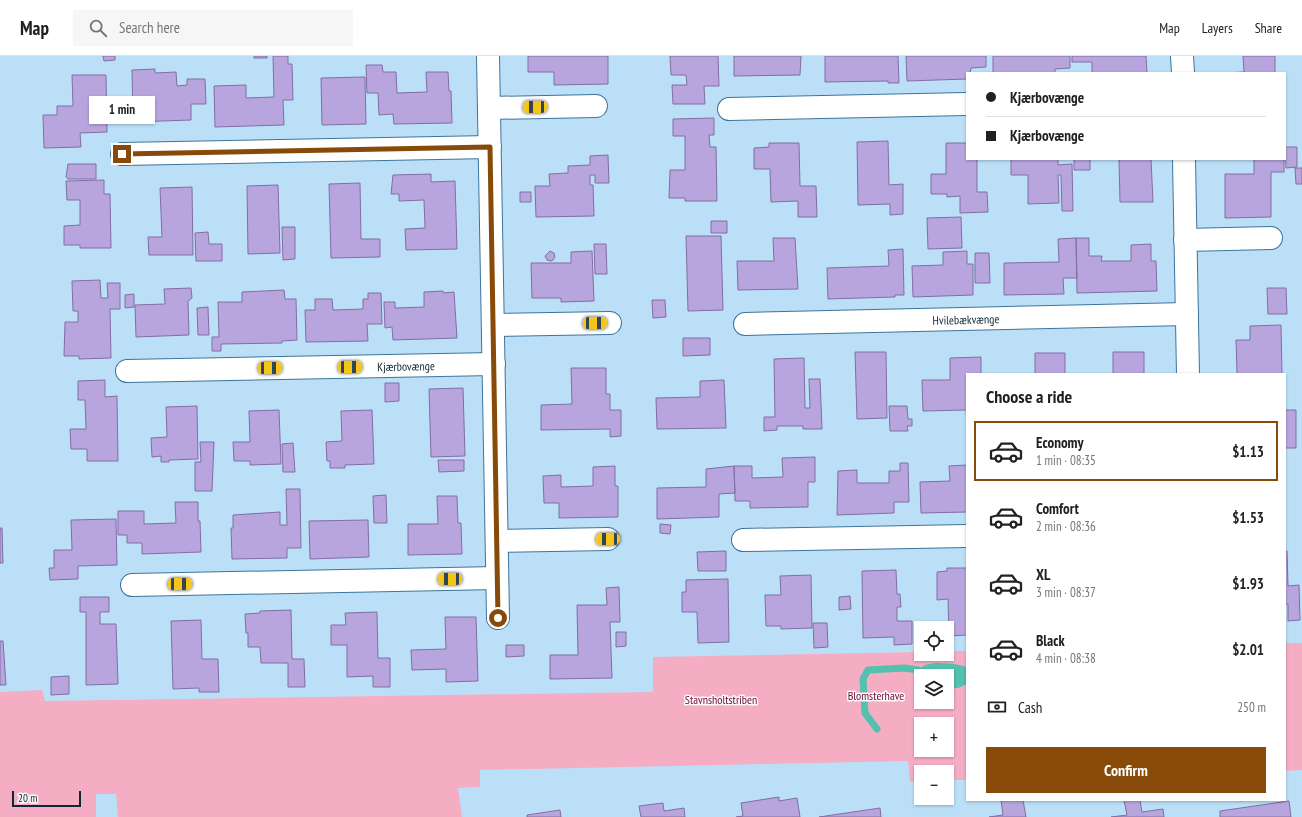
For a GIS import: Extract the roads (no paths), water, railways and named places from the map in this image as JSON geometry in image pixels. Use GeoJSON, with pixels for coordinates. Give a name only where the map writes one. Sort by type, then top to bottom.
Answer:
{"type":"FeatureCollection","features":[{"type":"Feature","properties":{"kind":"street"},"geometry":{"type":"LineString","coordinates":[[488,56],[498,618]]}},
{"type":"Feature","properties":{"kind":"street"},"geometry":{"type":"LineString","coordinates":[[1182,56],[1183,72]]}},
{"type":"Feature","properties":{"kind":"street"},"geometry":{"type":"LineString","coordinates":[[729,110],[966,104]]}},
{"type":"Feature","properties":{"kind":"street"},"geometry":{"type":"LineString","coordinates":[[489,108],[596,106]]}},
{"type":"Feature","properties":{"kind":"street"},"geometry":{"type":"LineString","coordinates":[[122,154],[490,147]]}},
{"type":"Feature","properties":{"kind":"street"},"geometry":{"type":"LineString","coordinates":[[1184,160],[1188,373]]}},
{"type":"Feature","properties":{"kind":"street"},"geometry":{"type":"LineString","coordinates":[[1186,240],[1271,238]]}},
{"type":"Feature","properties":{"kind":"street","name":"Hvilebækvænge"},"geometry":{"type":"LineString","coordinates":[[745,324],[1187,314]]}},
{"type":"Feature","properties":{"kind":"street"},"geometry":{"type":"LineString","coordinates":[[493,325],[610,323]]}},
{"type":"Feature","properties":{"kind":"street","name":"Kjærbovænge"},"geometry":{"type":"LineString","coordinates":[[127,371],[494,364]]}},
{"type":"Feature","properties":{"kind":"street"},"geometry":{"type":"LineString","coordinates":[[743,540],[966,536]]}},
{"type":"Feature","properties":{"kind":"street"},"geometry":{"type":"LineString","coordinates":[[496,541],[608,539]]}},
{"type":"Feature","properties":{"kind":"street"},"geometry":{"type":"LineString","coordinates":[[132,585],[497,578]]}},
{"type":"Feature","properties":{"kind":"waterway"},"geometry":{"type":"LineString","coordinates":[[877,729],[865,713],[863,679],[868,670],[904,668],[914,669]]}},
{"type":"Feature","properties":{"kind":"park label","name":"Blomsterhave"},"geometry":{"type":"Point","coordinates":[876,695]}},
{"type":"Feature","properties":{"kind":"park label","name":"Stavnsholtstriben"},"geometry":{"type":"Point","coordinates":[721,699]}}]}
